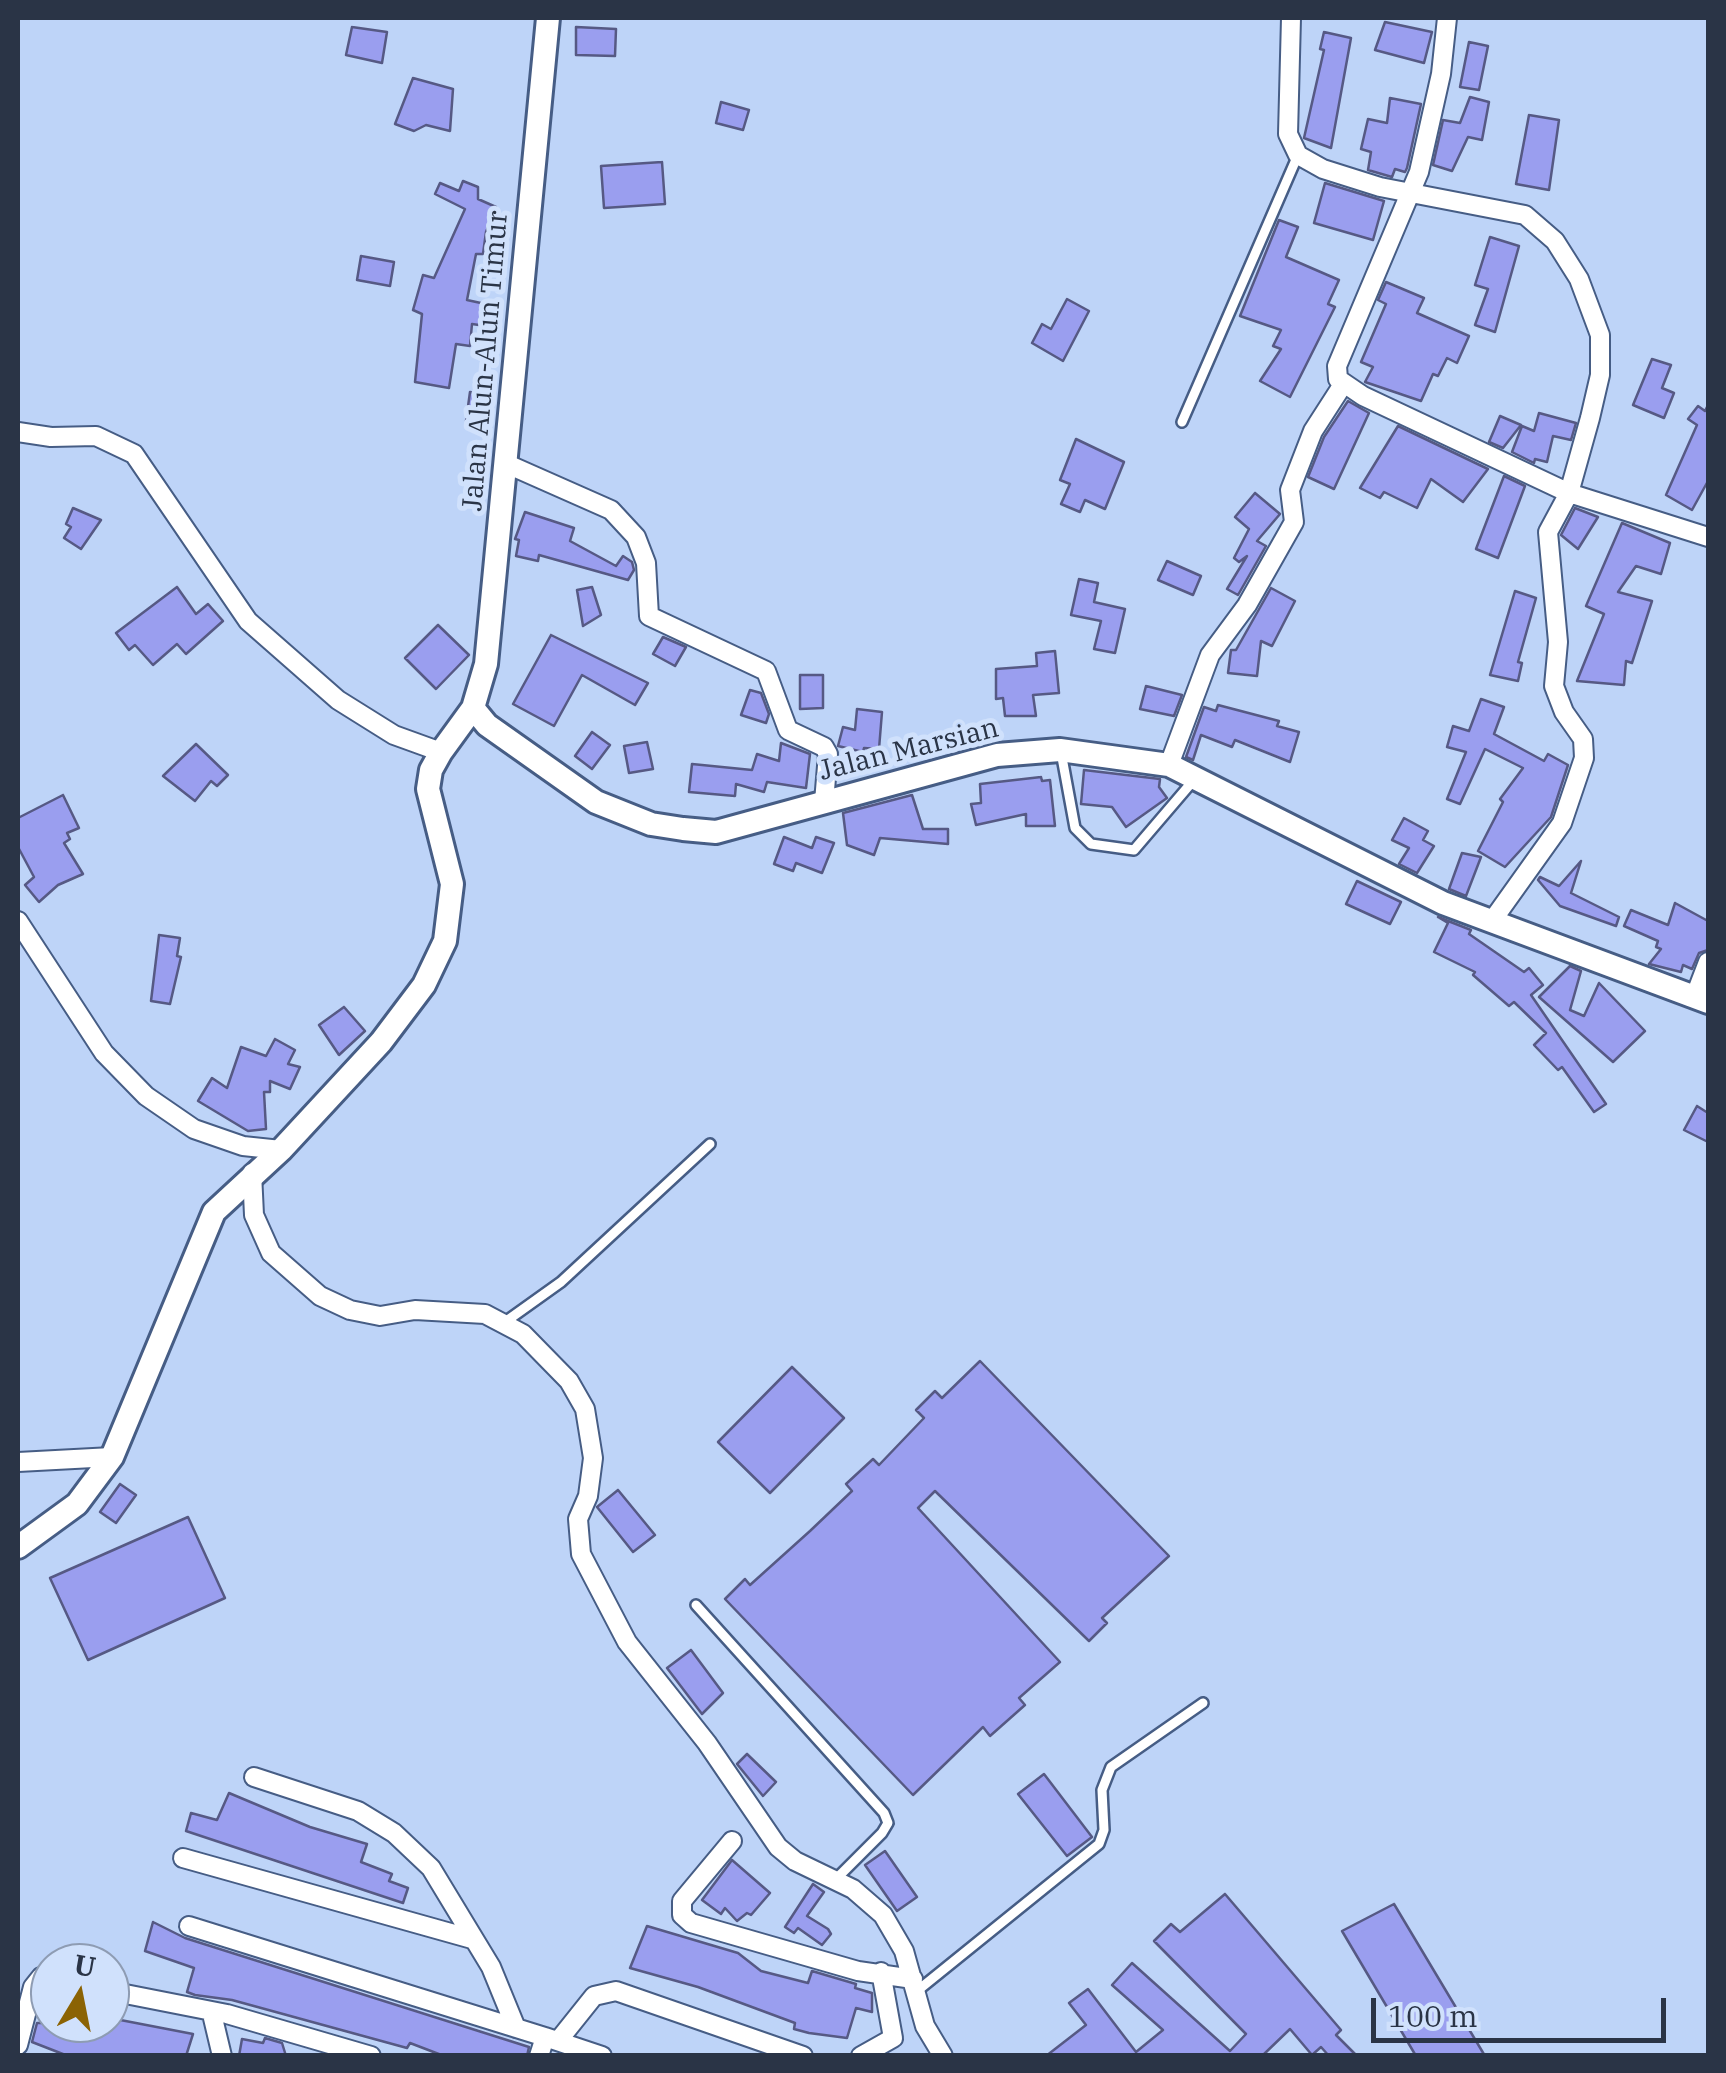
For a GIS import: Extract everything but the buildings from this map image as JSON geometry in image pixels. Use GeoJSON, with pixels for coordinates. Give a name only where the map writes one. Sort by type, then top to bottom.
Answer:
{"type":"FeatureCollection","features":[{"type":"Feature","properties":{"kind":"street","name":"Jalan Alun-Alun Timur"},"geometry":{"type":"LineString","coordinates":[[441,752],[472,708],[486,664],[548,18]]}},
{"type":"Feature","properties":{"kind":"street"},"geometry":{"type":"LineString","coordinates":[[1291,18],[1288,134],[1298,155],[1323,169],[1406,193],[1525,216],[1555,240],[1579,279],[1600,336],[1600,375],[1569,493],[1548,532],[1558,642],[1554,686],[1564,712],[1583,739],[1584,758],[1562,823],[1492,922]]}},
{"type":"Feature","properties":{"kind":"street"},"geometry":{"type":"LineString","coordinates":[[1169,764],[1210,656],[1247,604],[1294,522],[1290,490],[1313,431],[1342,386],[1337,366],[1406,193],[1419,172],[1433,112],[1447,18]]}},
{"type":"Feature","properties":{"kind":"street"},"geometry":{"type":"LineString","coordinates":[[1342,386],[1569,493],[1708,537]]}},
{"type":"Feature","properties":{"kind":"street"},"geometry":{"type":"LineString","coordinates":[[18,432],[96,436],[134,454],[248,620],[338,700],[394,735],[441,752],[431,770],[428,789],[452,884],[451,912],[435,968],[381,1042],[281,1150],[214,1212],[202,1232],[112,1456],[77,1504],[18,1547]]}},
{"type":"Feature","properties":{"kind":"street"},"geometry":{"type":"LineString","coordinates":[[507,464],[611,510],[636,538],[646,563],[650,616],[766,671],[788,730],[824,747],[828,754],[824,802]]}},
{"type":"Feature","properties":{"kind":"street","name":"Jalan Marsian"},"geometry":{"type":"LineString","coordinates":[[472,708],[487,725],[580,792],[651,824],[716,832],[960,762],[1060,750],[1169,764],[1443,903],[1702,999]]}},
{"type":"Feature","properties":{"kind":"street"},"geometry":{"type":"LineString","coordinates":[[18,921],[104,1053],[146,1096],[194,1129],[243,1146],[281,1150]]}},
{"type":"Feature","properties":{"kind":"street"},"geometry":{"type":"LineString","coordinates":[[1702,999],[1708,962]]}},
{"type":"Feature","properties":{"kind":"street"},"geometry":{"type":"LineString","coordinates":[[252,1173],[254,1214],[270,1253],[320,1296],[350,1310],[380,1316],[415,1310],[466,1311],[504,1322],[569,1381],[585,1409],[592,1458],[588,1496],[578,1519],[581,1554],[627,1642],[726,1770],[778,1847],[795,1861],[836,1880],[883,1914],[896,1933],[926,2026],[942,2056]]}},
{"type":"Feature","properties":{"kind":"street"},"geometry":{"type":"LineString","coordinates":[[18,1462],[112,1456]]}},
{"type":"Feature","properties":{"kind":"street"},"geometry":{"type":"LineString","coordinates":[[254,1778],[358,1811],[394,1834],[430,1868],[492,1968],[516,2028]]}},
{"type":"Feature","properties":{"kind":"street"},"geometry":{"type":"LineString","coordinates":[[732,1841],[682,1902],[682,1915],[692,1923],[858,1971],[881,1972],[915,1985]]}},
{"type":"Feature","properties":{"kind":"street"},"geometry":{"type":"LineString","coordinates":[[183,1858],[472,1939]]}},
{"type":"Feature","properties":{"kind":"street"},"geometry":{"type":"LineString","coordinates":[[189,1926],[602,2056]]}},
{"type":"Feature","properties":{"kind":"street"},"geometry":{"type":"LineString","coordinates":[[861,2056],[893,2038],[881,1972]]}},
{"type":"Feature","properties":{"kind":"street"},"geometry":{"type":"LineString","coordinates":[[539,2056],[594,1996],[616,1991],[803,2056]]}},
{"type":"Feature","properties":{"kind":"street"},"geometry":{"type":"LineString","coordinates":[[130,1996],[227,2014],[370,2056]]}},
{"type":"Feature","properties":{"kind":"street"},"geometry":{"type":"LineString","coordinates":[[18,2045],[30,1998]]}},
{"type":"Feature","properties":{"kind":"street"},"geometry":{"type":"LineString","coordinates":[[212,2014],[222,2056]]}},
{"type":"Feature","properties":{"kind":"lane"},"geometry":{"type":"LineString","coordinates":[[1182,422],[1298,155]]}},
{"type":"Feature","properties":{"kind":"lane"},"geometry":{"type":"LineString","coordinates":[[1060,750],[1075,828],[1091,844],[1134,850],[1196,777]]}},
{"type":"Feature","properties":{"kind":"lane"},"geometry":{"type":"LineString","coordinates":[[504,1322],[560,1282],[710,1144]]}},
{"type":"Feature","properties":{"kind":"lane"},"geometry":{"type":"LineString","coordinates":[[696,1605],[884,1813],[888,1823],[882,1833],[836,1880]]}},
{"type":"Feature","properties":{"kind":"lane"},"geometry":{"type":"LineString","coordinates":[[915,1985],[1100,1844],[1104,1830],[1102,1790],[1111,1767],[1203,1703]]}}]}
